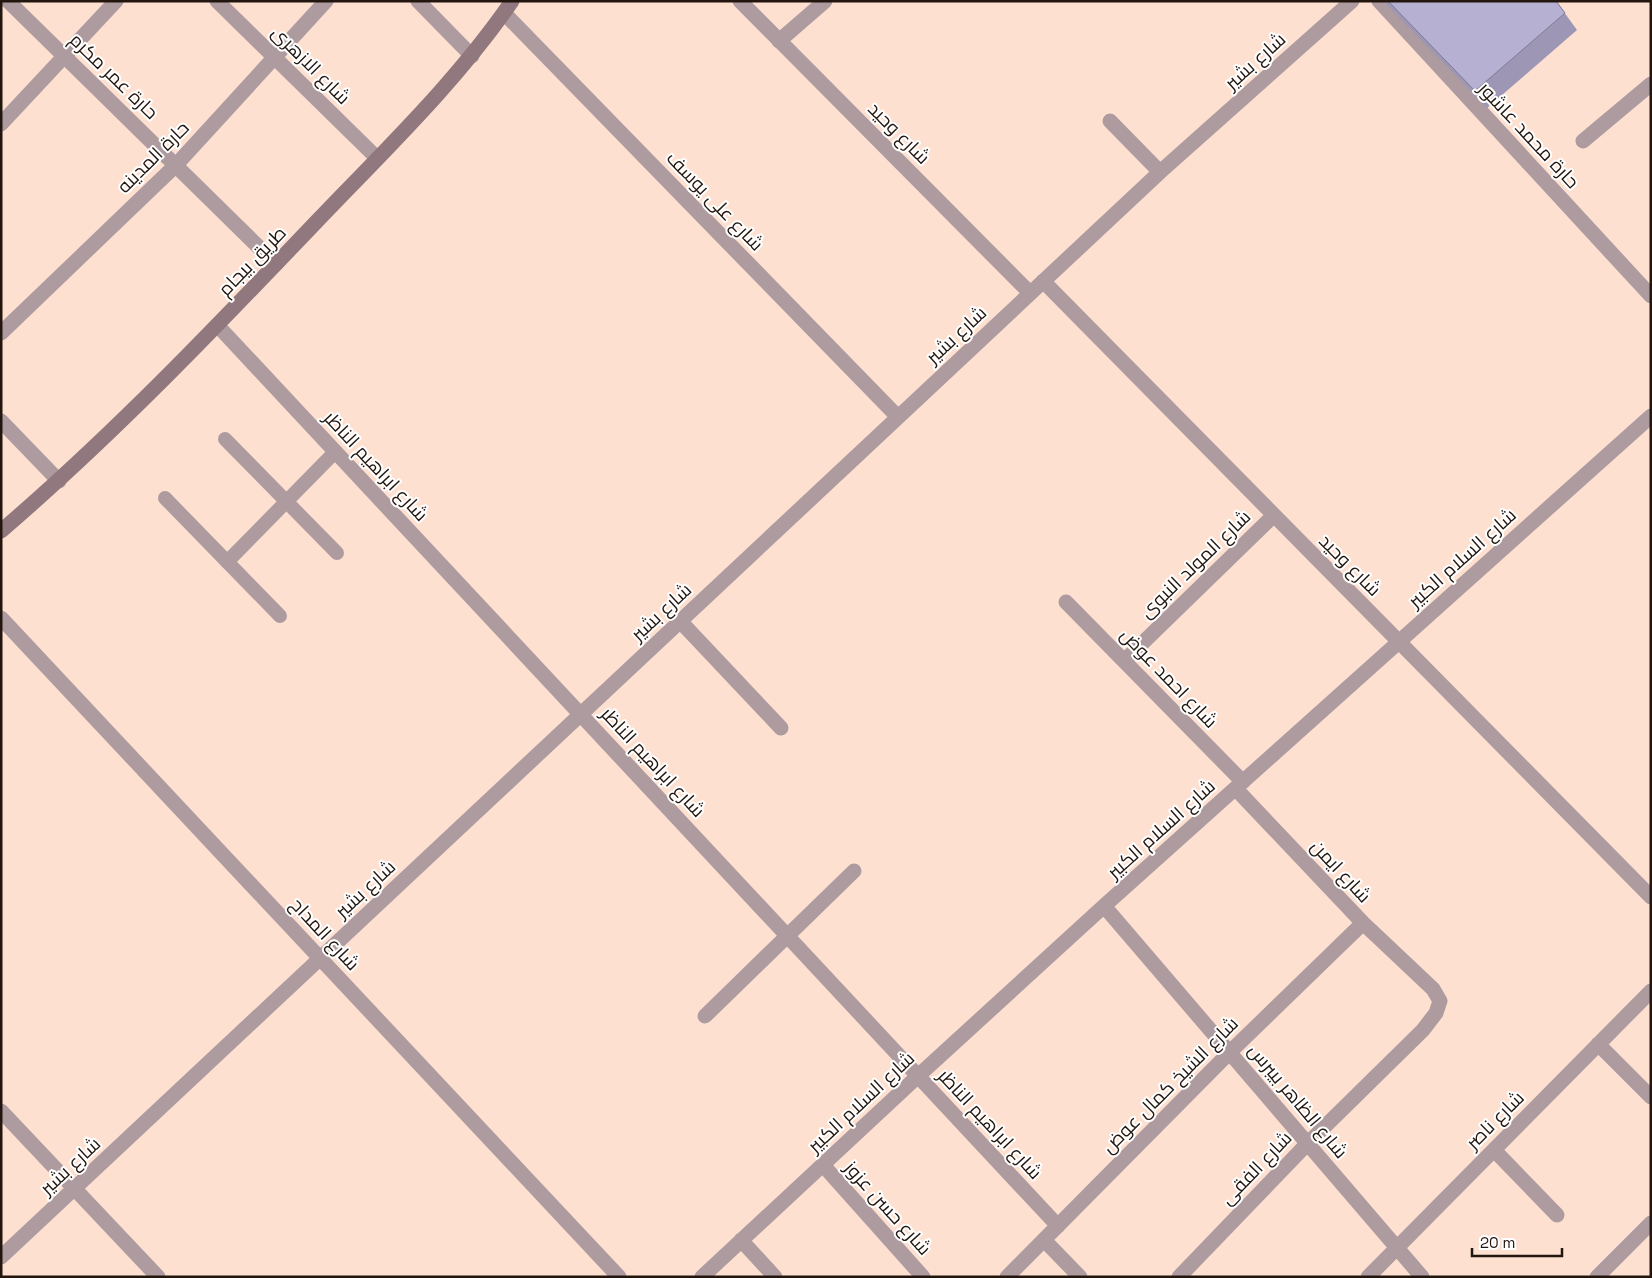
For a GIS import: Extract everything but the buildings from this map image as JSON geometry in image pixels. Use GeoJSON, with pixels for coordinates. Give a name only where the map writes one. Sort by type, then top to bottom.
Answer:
{"type":"FeatureCollection","features":[{"type":"Feature","properties":{"kind":"main road","name":"طريق بيجام"},"geometry":{"type":"LineString","coordinates":[[1,531],[59,481],[218,326],[472,56],[508,7]]}},
{"type":"Feature","properties":{"kind":"street","name":"حارة عمر مكرم"},"geometry":{"type":"LineString","coordinates":[[8,1],[276,264]]}},
{"type":"Feature","properties":{"kind":"street"},"geometry":{"type":"LineString","coordinates":[[1,124],[116,1]]}},
{"type":"Feature","properties":{"kind":"street","name":"شارع الازهرى"},"geometry":{"type":"LineString","coordinates":[[217,1],[377,158]]}},
{"type":"Feature","properties":{"kind":"street","name":"حارة المدينه"},"geometry":{"type":"LineString","coordinates":[[1,333],[176,165],[326,1]]}},
{"type":"Feature","properties":{"kind":"street"},"geometry":{"type":"LineString","coordinates":[[418,1],[472,56]]}},
{"type":"Feature","properties":{"kind":"street","name":"شارع وحيد"},"geometry":{"type":"LineString","coordinates":[[740,1],[1030,293]]}},
{"type":"Feature","properties":{"kind":"street"},"geometry":{"type":"LineString","coordinates":[[780,41],[825,1]]}},
{"type":"Feature","properties":{"kind":"street","name":"شارع بشير"},"geometry":{"type":"LineString","coordinates":[[1,1257],[1042,281],[1160,172],[1352,1]]}},
{"type":"Feature","properties":{"kind":"street","name":"حارة محمد عاشور"},"geometry":{"type":"LineString","coordinates":[[1379,1],[1651,296]]}},
{"type":"Feature","properties":{"kind":"street","name":"شارع على يوسف"},"geometry":{"type":"LineString","coordinates":[[508,7],[898,417]]}},
{"type":"Feature","properties":{"kind":"street"},"geometry":{"type":"LineString","coordinates":[[1582,141],[1651,84]]}},
{"type":"Feature","properties":{"kind":"street"},"geometry":{"type":"LineString","coordinates":[[1110,121],[1160,172]]}},
{"type":"Feature","properties":{"kind":"street","name":"شارع وحيد"},"geometry":{"type":"LineString","coordinates":[[1042,281],[1651,898]]}},
{"type":"Feature","properties":{"kind":"street","name":"شارع ابراهيم الناظر"},"geometry":{"type":"LineString","coordinates":[[218,326],[1058,1226]]}},
{"type":"Feature","properties":{"kind":"street","name":"شارع السلام الكبير"},"geometry":{"type":"LineString","coordinates":[[702,1277],[1104,906],[1651,416]]}},
{"type":"Feature","properties":{"kind":"street"},"geometry":{"type":"LineString","coordinates":[[1,421],[59,481]]}},
{"type":"Feature","properties":{"kind":"street","name":"شارع المولد النبوى"},"geometry":{"type":"LineString","coordinates":[[1124,661],[1273,516]]}},
{"type":"Feature","properties":{"kind":"street","name":"شارع احمد عوض"},"geometry":{"type":"LineString","coordinates":[[1066,602],[1124,661],[1239,785]]}},
{"type":"Feature","properties":{"kind":"street","name":"شارع المداح"},"geometry":{"type":"LineString","coordinates":[[1,618],[619,1277]]}},
{"type":"Feature","properties":{"kind":"street"},"geometry":{"type":"LineString","coordinates":[[680,621],[781,728]]}},
{"type":"Feature","properties":{"kind":"street","name":"شارع ايمن"},"geometry":{"type":"LineString","coordinates":[[1239,785],[1363,923],[1420,977]]}},
{"type":"Feature","properties":{"kind":"street"},"geometry":{"type":"LineString","coordinates":[[705,1016],[854,871]]}},
{"type":"Feature","properties":{"kind":"street","name":"شارع الظاهر بيبرس"},"geometry":{"type":"LineString","coordinates":[[1104,906],[1422,1277]]}},
{"type":"Feature","properties":{"kind":"street","name":"شارع الشيخ كمال عوض"},"geometry":{"type":"LineString","coordinates":[[1008,1277],[1230,1052],[1363,923]]}},
{"type":"Feature","properties":{"kind":"street","name":"شارع الفقى"},"geometry":{"type":"LineString","coordinates":[[1179,1277],[1308,1144],[1423,1030],[1436,1013],[1440,1000],[1433,989],[1420,977]]}},
{"type":"Feature","properties":{"kind":"street","name":"شارع ناصر"},"geometry":{"type":"LineString","coordinates":[[1368,1277],[1651,991]]}},
{"type":"Feature","properties":{"kind":"street"},"geometry":{"type":"LineString","coordinates":[[1598,1044],[1651,1097]]}},
{"type":"Feature","properties":{"kind":"street"},"geometry":{"type":"LineString","coordinates":[[1,1111],[158,1277]]}},
{"type":"Feature","properties":{"kind":"street"},"geometry":{"type":"LineString","coordinates":[[1494,1150],[1557,1215]]}},
{"type":"Feature","properties":{"kind":"street","name":"شارع حسن عزوز"},"geometry":{"type":"LineString","coordinates":[[823,1165],[923,1277]]}},
{"type":"Feature","properties":{"kind":"street"},"geometry":{"type":"LineString","coordinates":[[1597,1277],[1651,1223]]}},
{"type":"Feature","properties":{"kind":"street"},"geometry":{"type":"LineString","coordinates":[[741,1240],[775,1277]]}},
{"type":"Feature","properties":{"kind":"street"},"geometry":{"type":"LineString","coordinates":[[1045,1240],[1080,1277]]}},
{"type":"Feature","properties":{"kind":"lane"},"geometry":{"type":"LineString","coordinates":[[225,439],[337,553]]}},
{"type":"Feature","properties":{"kind":"lane"},"geometry":{"type":"LineString","coordinates":[[227,562],[335,452]]}},
{"type":"Feature","properties":{"kind":"lane"},"geometry":{"type":"LineString","coordinates":[[165,498],[280,616]]}}]}
